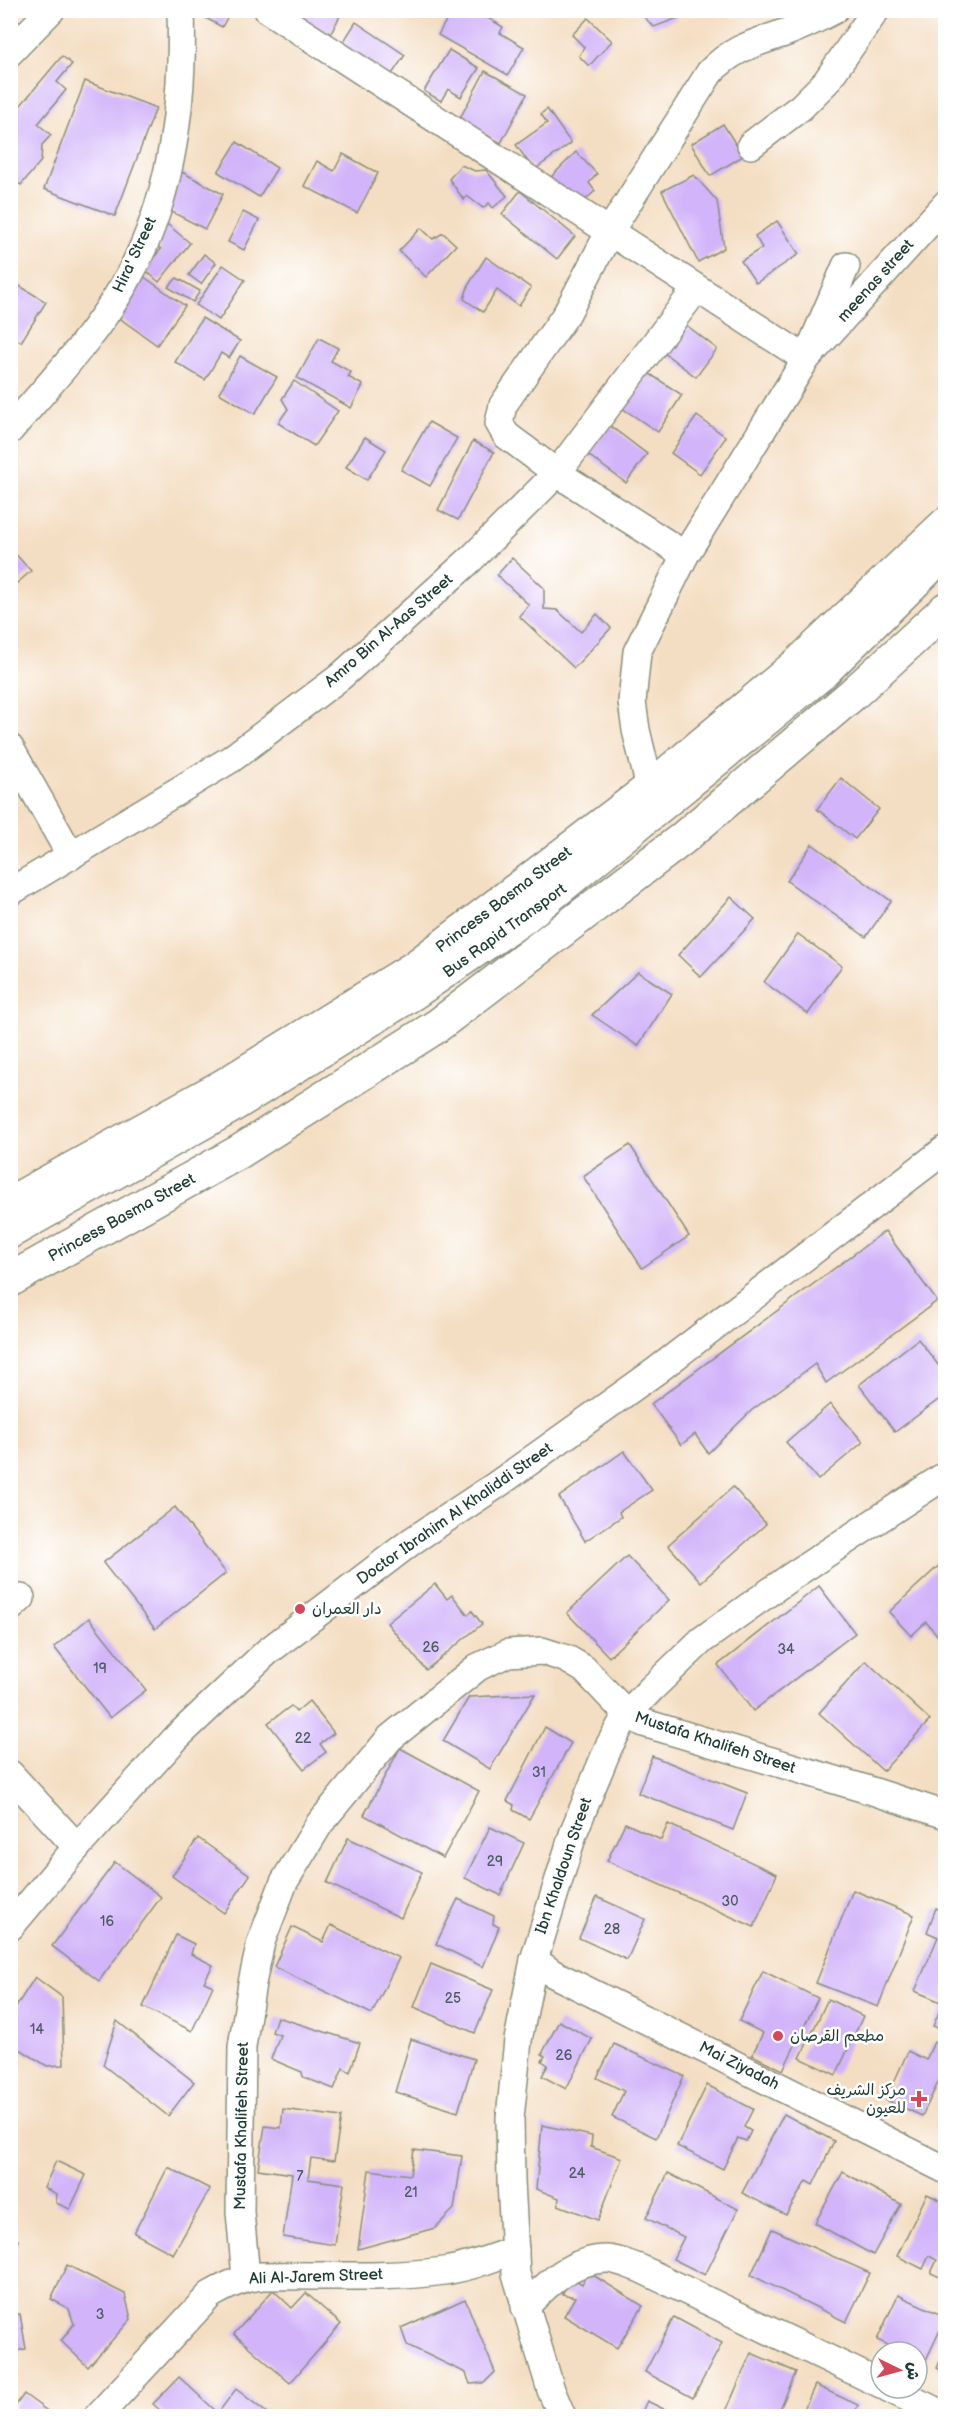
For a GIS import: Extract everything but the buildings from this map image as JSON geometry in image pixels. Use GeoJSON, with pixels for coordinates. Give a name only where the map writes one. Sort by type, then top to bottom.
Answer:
{"type":"FeatureCollection","features":[{"type":"Feature","properties":{"kind":"main road","name":"Princess Basma Street"},"geometry":{"type":"LineString","coordinates":[[10,1203],[223,1086],[414,968],[650,788],[799,663],[945,524]]}},
{"type":"Feature","properties":{"kind":"main road","name":"Princess Basma Street"},"geometry":{"type":"LineString","coordinates":[[10,1280],[239,1152],[437,1026],[682,839],[854,693],[945,609]]}},
{"type":"Feature","properties":{"kind":"street"},"geometry":{"type":"LineString","coordinates":[[10,52],[51,10]]}},
{"type":"Feature","properties":{"kind":"street","name":"Hira' Street"},"geometry":{"type":"LineString","coordinates":[[10,430],[91,334],[125,283],[153,227],[174,140],[181,93],[181,10]]}},
{"type":"Feature","properties":{"kind":"street"},"geometry":{"type":"LineString","coordinates":[[268,10],[806,359]]}},
{"type":"Feature","properties":{"kind":"street"},"geometry":{"type":"LineString","coordinates":[[685,555],[557,473],[502,430],[499,423],[500,412],[567,313],[610,231],[690,100],[710,72],[721,60],[736,50],[789,31],[834,10]]}},
{"type":"Feature","properties":{"kind":"street"},"geometry":{"type":"LineString","coordinates":[[751,145],[801,107],[826,82],[876,10]]}},
{"type":"Feature","properties":{"kind":"street","name":"meenas street"},"geometry":{"type":"LineString","coordinates":[[806,359],[945,204]]}},
{"type":"Feature","properties":{"kind":"street"},"geometry":{"type":"LineString","coordinates":[[650,788],[636,730],[632,702],[637,652],[685,555],[806,359],[846,266]]}},
{"type":"Feature","properties":{"kind":"street","name":"Amro Bin Al-Aas Street"},"geometry":{"type":"LineString","coordinates":[[10,892],[231,759],[340,677],[471,559],[557,473],[696,289]]}},
{"type":"Feature","properties":{"kind":"street","name":"Bus Rapid Transport"},"geometry":{"type":"LineString","coordinates":[[10,1235],[229,1111],[414,996],[525,920],[823,676],[945,555]]}},
{"type":"Feature","properties":{"kind":"street"},"geometry":{"type":"LineString","coordinates":[[10,748],[71,856]]}},
{"type":"Feature","properties":{"kind":"street","name":"Doctor Ibrahim Al Khaliddi Street"},"geometry":{"type":"LineString","coordinates":[[10,1927],[77,1847],[177,1737],[267,1652],[412,1541],[656,1371],[945,1149]]}},
{"type":"Feature","properties":{"kind":"street","name":"Ibn Khaldoun Street"},"geometry":{"type":"LineString","coordinates":[[562,2416],[551,2390],[516,2274],[510,2118],[518,2040],[534,1960],[574,1830],[609,1746],[627,1714],[702,1640],[792,1576],[945,1475]]}},
{"type":"Feature","properties":{"kind":"street","name":"Mustafa Khalifeh Street"},"geometry":{"type":"LineString","coordinates":[[246,2277],[240,2212],[242,2047],[261,1942],[284,1882],[320,1823],[390,1738],[478,1667],[508,1653],[542,1651],[567,1659],[584,1669],[627,1714],[644,1723],[945,1815]]}},
{"type":"Feature","properties":{"kind":"street"},"geometry":{"type":"LineString","coordinates":[[10,1774],[77,1847]]}},
{"type":"Feature","properties":{"kind":"street","name":"Mai Ziyadah"},"geometry":{"type":"LineString","coordinates":[[534,1960],[552,1973],[945,2170]]}},
{"type":"Feature","properties":{"kind":"street","name":"Ali Al-Jarem Street"},"geometry":{"type":"LineString","coordinates":[[98,2416],[210,2295],[228,2284],[246,2277],[393,2275],[446,2271],[480,2263],[515,2250]]}},
{"type":"Feature","properties":{"kind":"street"},"geometry":{"type":"LineString","coordinates":[[525,2307],[557,2275],[579,2265],[608,2259],[639,2268],[869,2379]]}},
{"type":"Feature","properties":{"kind":"street"},"geometry":{"type":"LineString","coordinates":[[912,2400],[945,2416]]}},
{"type":"Feature","properties":{"kind":"place","name":"دار العمران"},"geometry":{"type":"Point","coordinates":[300,1609]}},
{"type":"Feature","properties":{"kind":"place","name":"مطعم القرصان"},"geometry":{"type":"Point","coordinates":[778,2036]}},
{"type":"Feature","properties":{"kind":"place","name":"مركز الشريف للعيون"},"geometry":{"type":"Point","coordinates":[919,2099]}}]}
